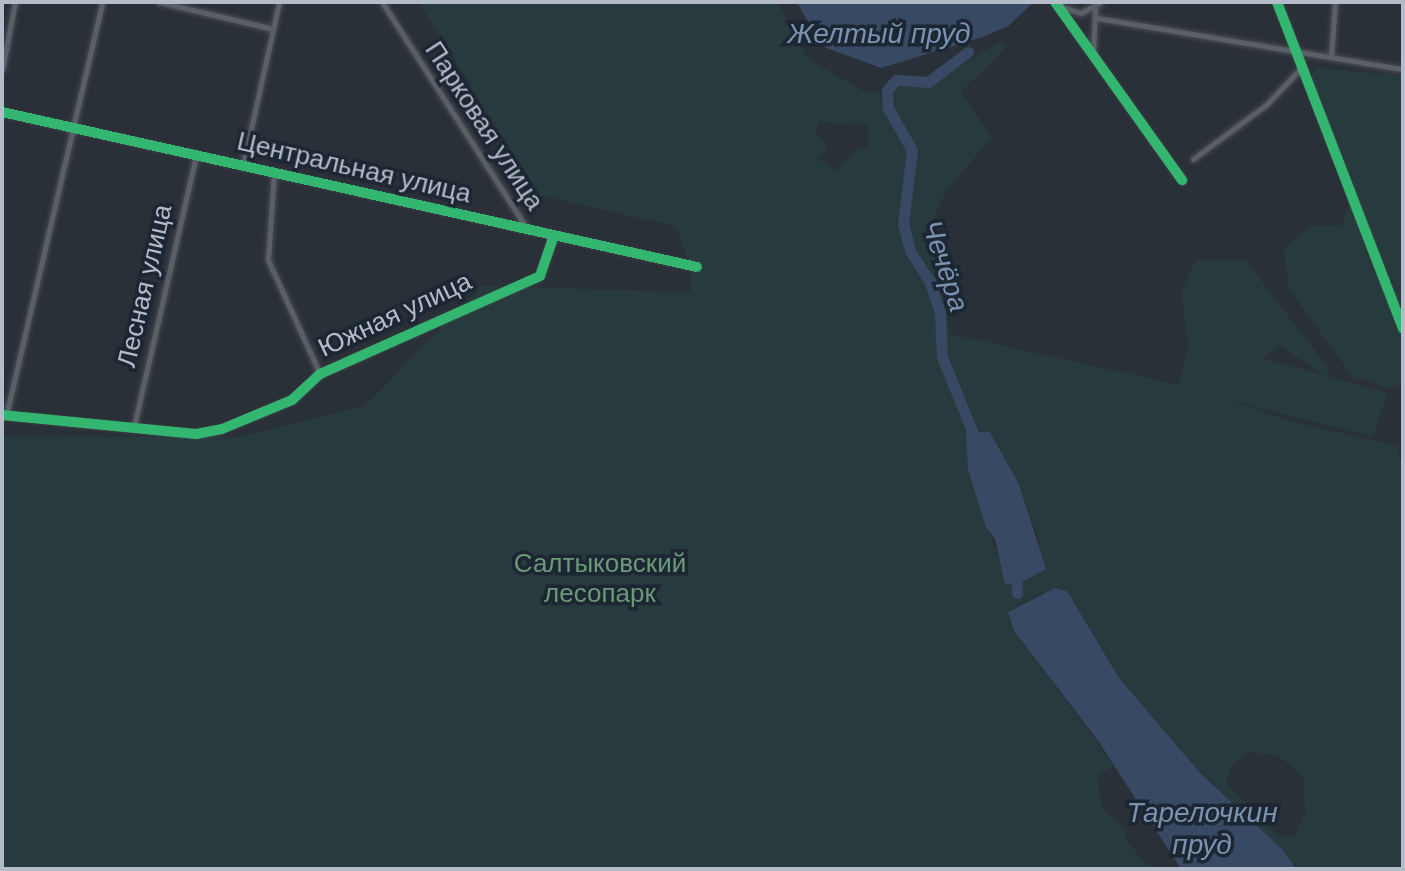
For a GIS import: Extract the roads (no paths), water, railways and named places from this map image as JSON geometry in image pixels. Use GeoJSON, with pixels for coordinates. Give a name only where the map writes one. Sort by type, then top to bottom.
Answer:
{"type":"FeatureCollection","features":[{"type":"Feature","properties":{"kind":"street"},"geometry":{"type":"LineString","coordinates":[[2,70],[15,2]]}},
{"type":"Feature","properties":{"kind":"street"},"geometry":{"type":"LineString","coordinates":[[4,415],[75,128],[102,2]]}},
{"type":"Feature","properties":{"kind":"street"},"geometry":{"type":"LineString","coordinates":[[159,2],[273,29]]}},
{"type":"Feature","properties":{"kind":"street"},"geometry":{"type":"LineString","coordinates":[[243,165],[279,2]]}},
{"type":"Feature","properties":{"kind":"street","name":"Парковая улица"},"geometry":{"type":"LineString","coordinates":[[382,2],[529,231]]}},
{"type":"Feature","properties":{"kind":"street"},"geometry":{"type":"LineString","coordinates":[[1056,4],[1081,13],[1095,9],[1101,2]]}},
{"type":"Feature","properties":{"kind":"street"},"geometry":{"type":"LineString","coordinates":[[1277,2],[1403,329]]}},
{"type":"Feature","properties":{"kind":"street"},"geometry":{"type":"LineString","coordinates":[[1331,57],[1335,2]]}},
{"type":"Feature","properties":{"kind":"street"},"geometry":{"type":"LineString","coordinates":[[1056,4],[1182,180]]}},
{"type":"Feature","properties":{"kind":"street"},"geometry":{"type":"LineString","coordinates":[[1093,59],[1095,9]]}},
{"type":"Feature","properties":{"kind":"street"},"geometry":{"type":"LineString","coordinates":[[1097,18],[1403,69]]}},
{"type":"Feature","properties":{"kind":"street"},"geometry":{"type":"LineString","coordinates":[[1193,159],[1267,104],[1302,67]]}},
{"type":"Feature","properties":{"kind":"street","name":"Центральная улица"},"geometry":{"type":"LineString","coordinates":[[2,112],[553,238],[697,267]]}},
{"type":"Feature","properties":{"kind":"street","name":"Лесная улица"},"geometry":{"type":"LineString","coordinates":[[134,426],[196,155]]}},
{"type":"Feature","properties":{"kind":"street"},"geometry":{"type":"LineString","coordinates":[[274,172],[265,245],[268,260],[320,374]]}},
{"type":"Feature","properties":{"kind":"street","name":"Южная улица"},"geometry":{"type":"LineString","coordinates":[[4,415],[196,434],[222,429],[292,400],[320,374],[540,276],[553,238]]}},
{"type":"Feature","properties":{"kind":"water","name":"Желтый пруд"},"geometry":{"type":"Polygon","coordinates":[[[797,2],[1034,2],[1008,26],[983,37],[881,68],[821,46],[797,2]]]}},
{"type":"Feature","properties":{"kind":"water"},"geometry":{"type":"Polygon","coordinates":[[[990,432],[1019,484],[1046,569],[1016,585],[1005,584],[995,539],[986,527],[968,470],[966,433],[990,432]]]}},
{"type":"Feature","properties":{"kind":"water","name":"Тарелочкин пруд"},"geometry":{"type":"Polygon","coordinates":[[[1055,588],[1067,591],[1119,678],[1200,773],[1282,849],[1296,869],[1181,869],[1099,742],[1014,631],[1008,612],[1055,588]]]}},
{"type":"Feature","properties":{"kind":"waterway","name":"Чечёра"},"geometry":{"type":"LineString","coordinates":[[968,52],[928,82],[896,80],[887,90],[888,108],[912,150],[903,224],[910,251],[930,282],[940,312],[942,357],[977,443]]}},
{"type":"Feature","properties":{"kind":"waterway","name":"Чечёра"},"geometry":{"type":"LineString","coordinates":[[1016,571],[1017,593]]}},
{"type":"Feature","properties":{"kind":"park label","name":"Салтыковский лесопарк"},"geometry":{"type":"Point","coordinates":[600,579]}}]}
